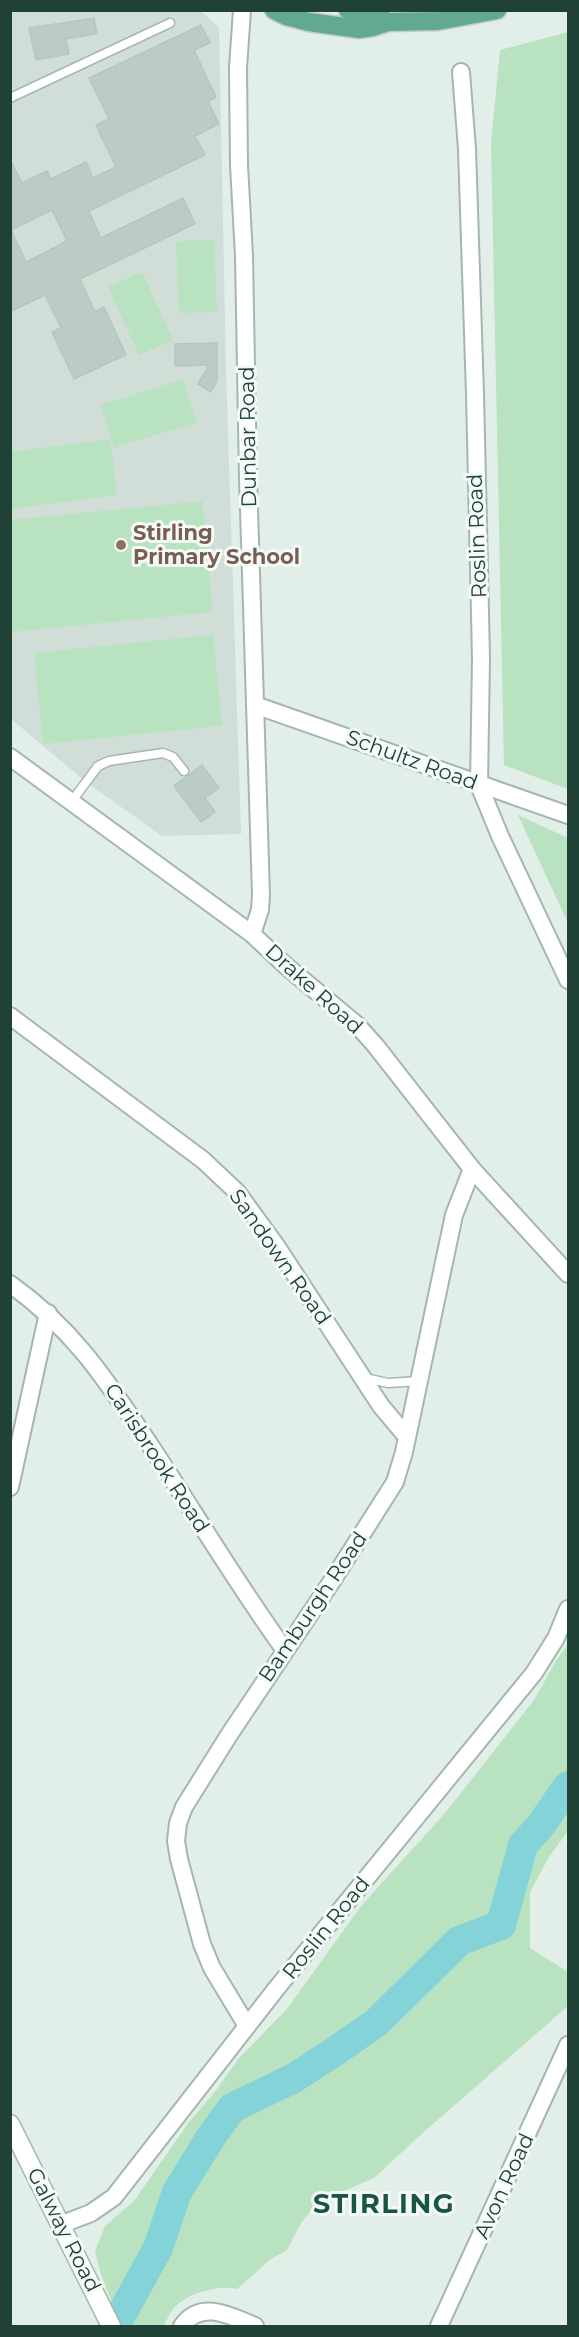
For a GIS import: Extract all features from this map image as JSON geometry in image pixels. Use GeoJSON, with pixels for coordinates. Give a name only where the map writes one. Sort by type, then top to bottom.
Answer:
{"type":"FeatureCollection","features":[{"type":"Feature","properties":{"kind":"main road"},"geometry":{"type":"LineString","coordinates":[[274,10],[309,22],[359,29],[388,22],[438,21],[497,10]]}},
{"type":"Feature","properties":{"kind":"main road"},"geometry":{"type":"LineString","coordinates":[[348,10],[375,16],[388,22]]}},
{"type":"Feature","properties":{"kind":"street","name":"Dunbar Road"},"geometry":{"type":"LineString","coordinates":[[242,10],[238,68],[239,165],[244,256],[261,896],[260,910],[252,934]]}},
{"type":"Feature","properties":{"kind":"street","name":"Roslin Road"},"geometry":{"type":"LineString","coordinates":[[461,72],[467,150],[475,394],[481,658],[479,785],[500,837],[568,980]]}},
{"type":"Feature","properties":{"kind":"street","name":"Schultz Road"},"geometry":{"type":"LineString","coordinates":[[255,705],[568,815]]}},
{"type":"Feature","properties":{"kind":"street","name":"Drake Road"},"geometry":{"type":"LineString","coordinates":[[10,757],[252,934],[286,966],[318,990],[357,1025],[472,1169],[568,1274]]}},
{"type":"Feature","properties":{"kind":"street","name":"Sandown Road"},"geometry":{"type":"LineString","coordinates":[[10,1016],[203,1160],[237,1192],[277,1247],[381,1406],[407,1437]]}},
{"type":"Feature","properties":{"kind":"street","name":"Bamburgh Road"},"geometry":{"type":"LineString","coordinates":[[247,2026],[212,1968],[202,1944],[183,1879],[176,1841],[178,1823],[184,1807],[284,1649],[334,1578],[395,1482],[407,1437],[454,1215],[472,1169]]}},
{"type":"Feature","properties":{"kind":"street","name":"Carisbrook Road"},"geometry":{"type":"LineString","coordinates":[[10,1284],[48,1313],[84,1349],[110,1385],[249,1601],[284,1649]]}},
{"type":"Feature","properties":{"kind":"street"},"geometry":{"type":"LineString","coordinates":[[10,1487],[48,1313]]}},
{"type":"Feature","properties":{"kind":"street","name":"Roslin Road"},"geometry":{"type":"LineString","coordinates":[[60,2225],[91,2213],[114,2197],[247,2026],[534,1673],[556,1638],[568,1609]]}},
{"type":"Feature","properties":{"kind":"street","name":"Avon Road"},"geometry":{"type":"LineString","coordinates":[[438,2326],[568,2045]]}},
{"type":"Feature","properties":{"kind":"street","name":"Galway Road"},"geometry":{"type":"LineString","coordinates":[[10,2124],[111,2326]]}},
{"type":"Feature","properties":{"kind":"street"},"geometry":{"type":"LineString","coordinates":[[182,2326],[195,2314],[208,2310],[227,2314],[255,2326]]}},
{"type":"Feature","properties":{"kind":"lane"},"geometry":{"type":"LineString","coordinates":[[10,98],[170,23]]}},
{"type":"Feature","properties":{"kind":"lane"},"geometry":{"type":"LineString","coordinates":[[72,801],[98,766],[109,760],[163,753],[173,757],[184,771]]}},
{"type":"Feature","properties":{"kind":"lane"},"geometry":{"type":"LineString","coordinates":[[362,1377],[388,1383],[419,1381]]}},
{"type":"Feature","properties":{"kind":"shaded area","name":"Stirling Primary School"},"geometry":{"type":"Polygon","coordinates":[[[10,11],[201,11],[219,28],[226,370],[241,834],[162,836],[86,782],[11,719],[10,11]]]}},
{"type":"Feature","properties":{"kind":"green space"},"geometry":{"type":"Polygon","coordinates":[[[568,32],[568,789],[504,765],[491,143],[500,50],[568,32]]]}},
{"type":"Feature","properties":{"kind":"green space"},"geometry":{"type":"Polygon","coordinates":[[[214,240],[217,312],[179,313],[176,241],[214,240]]]}},
{"type":"Feature","properties":{"kind":"green space"},"geometry":{"type":"Polygon","coordinates":[[[142,272],[173,340],[139,355],[108,287],[142,272]]]}},
{"type":"Feature","properties":{"kind":"green space"},"geometry":{"type":"Polygon","coordinates":[[[183,379],[197,422],[114,448],[100,405],[183,379]]]}},
{"type":"Feature","properties":{"kind":"green space"},"geometry":{"type":"Polygon","coordinates":[[[110,439],[117,495],[11,509],[11,452],[110,439]]]}},
{"type":"Feature","properties":{"kind":"green space"},"geometry":{"type":"Polygon","coordinates":[[[202,501],[213,612],[11,632],[11,520],[202,501]]]}},
{"type":"Feature","properties":{"kind":"green space"},"geometry":{"type":"Polygon","coordinates":[[[213,635],[222,726],[43,744],[34,653],[213,635]]]}},
{"type":"Feature","properties":{"kind":"green space"},"geometry":{"type":"Polygon","coordinates":[[[518,815],[568,838],[568,923],[518,815]]]}},
{"type":"Feature","properties":{"kind":"green space"},"geometry":{"type":"Polygon","coordinates":[[[568,1644],[568,1831],[549,1857],[530,1892],[530,1948],[568,1972],[568,2006],[374,2178],[318,2202],[301,2223],[287,2250],[271,2259],[237,2289],[211,2289],[186,2299],[173,2309],[163,2326],[121,2326],[100,2272],[95,2251],[105,2226],[134,2201],[189,2122],[214,2093],[239,2058],[286,2010],[362,1905],[446,1812],[534,1700],[568,1644]]]}},
{"type":"Feature","properties":{"kind":"building"},"geometry":{"type":"Polygon","coordinates":[[[94,18],[97,34],[66,39],[69,54],[36,60],[29,28],[94,18]]]}},
{"type":"Feature","properties":{"kind":"building"},"geometry":{"type":"Polygon","coordinates":[[[201,25],[210,43],[194,50],[216,97],[208,101],[219,124],[195,136],[205,155],[89,211],[101,238],[183,198],[195,224],[80,279],[95,312],[104,307],[126,355],[74,379],[52,332],[61,328],[45,295],[10,312],[10,159],[22,183],[47,171],[51,179],[86,162],[93,178],[116,167],[96,125],[109,119],[89,78],[201,25]],[[52,210],[11,230],[26,262],[67,241],[52,210]]]}},
{"type":"Feature","properties":{"kind":"building"},"geometry":{"type":"Polygon","coordinates":[[[217,343],[217,381],[211,392],[198,384],[209,365],[175,366],[175,344],[217,343]]]}},
{"type":"Feature","properties":{"kind":"building"},"geometry":{"type":"Polygon","coordinates":[[[202,765],[219,788],[205,798],[215,812],[201,822],[174,786],[202,765]]]}},
{"type":"Feature","properties":{"kind":"waterway"},"geometry":{"type":"LineString","coordinates":[[115,2326],[158,2248],[177,2192],[232,2108],[294,2078],[334,2052],[377,2022],[459,1941],[501,1925],[523,1845],[541,1825],[568,1786]]}},
{"type":"Feature","properties":{"kind":"place","name":"Stirling Primary School"},"geometry":{"type":"Point","coordinates":[121,545]}},
{"type":"Feature","properties":{"kind":"district","name":"STIRLING"},"geometry":{"type":"Point","coordinates":[384,2204]}}]}
